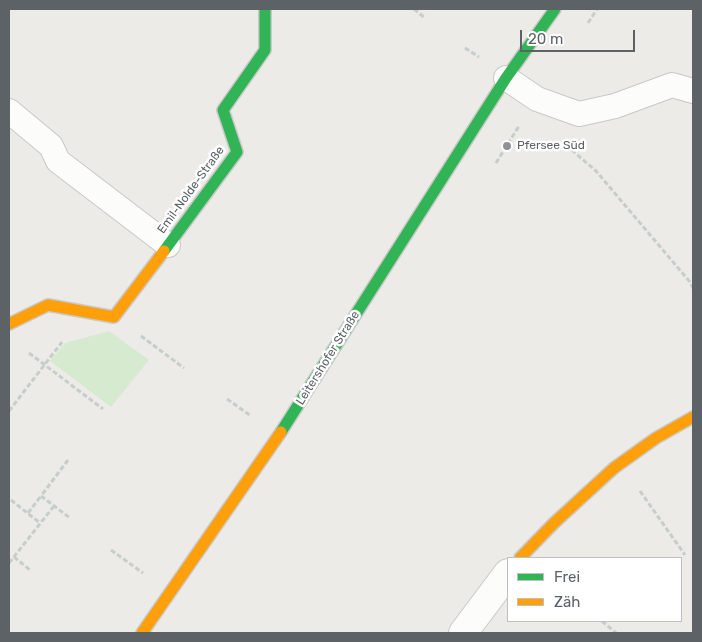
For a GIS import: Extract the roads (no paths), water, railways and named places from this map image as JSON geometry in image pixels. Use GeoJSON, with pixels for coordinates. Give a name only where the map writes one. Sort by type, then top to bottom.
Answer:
{"type":"FeatureCollection","features":[{"type":"Feature","properties":{"kind":"street","name":"Emil-Nolde-Straße"},"geometry":{"type":"LineString","coordinates":[[9,324],[48,305],[114,317],[237,152],[224,110],[265,50],[265,9]]}},
{"type":"Feature","properties":{"kind":"street","name":"Leitershofer Straße"},"geometry":{"type":"LineString","coordinates":[[142,633],[279,435],[506,78],[555,9]]}},
{"type":"Feature","properties":{"kind":"street"},"geometry":{"type":"LineString","coordinates":[[521,557],[554,523],[614,468],[656,438],[693,417]]}},
{"type":"Feature","properties":{"kind":"street"},"geometry":{"type":"LineString","coordinates":[[464,633],[507,573]]}},
{"type":"Feature","properties":{"kind":"lane"},"geometry":{"type":"LineString","coordinates":[[506,78],[537,99],[579,114],[615,106],[672,85],[693,92]]}},
{"type":"Feature","properties":{"kind":"lane"},"geometry":{"type":"LineString","coordinates":[[9,111],[51,146],[58,161],[168,245]]}},
{"type":"Feature","properties":{"kind":"place","name":"Pfersee Süd"},"geometry":{"type":"Point","coordinates":[507,146]}}]}
